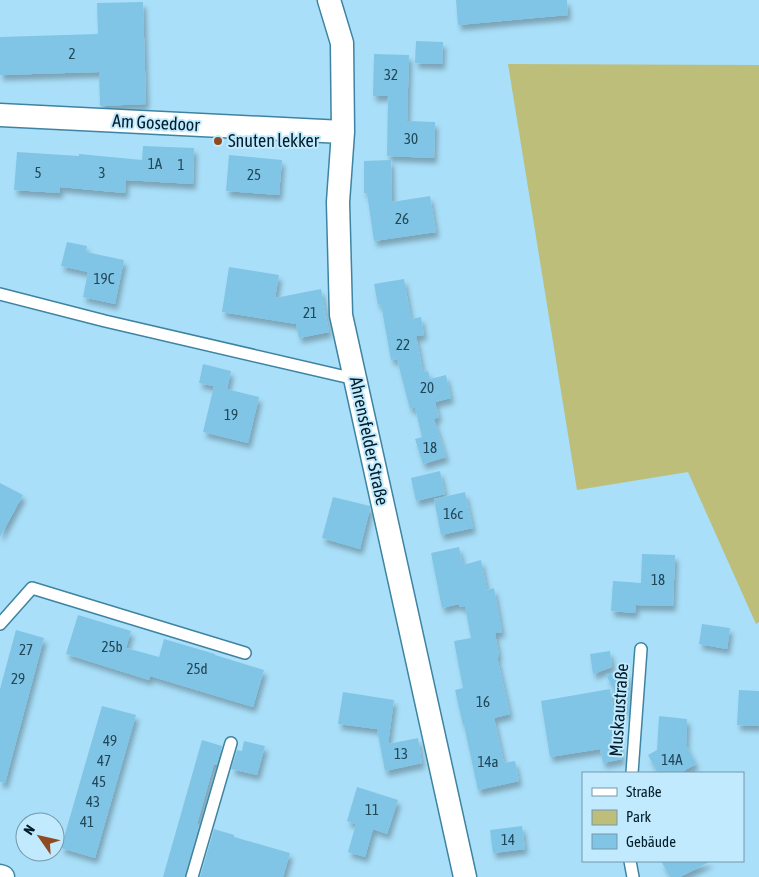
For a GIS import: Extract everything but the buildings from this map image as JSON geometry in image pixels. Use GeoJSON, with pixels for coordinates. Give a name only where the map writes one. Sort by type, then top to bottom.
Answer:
{"type":"FeatureCollection","features":[{"type":"Feature","properties":{"kind":"street","name":"Ahrensfelder Straße"},"geometry":{"type":"LineString","coordinates":[[329,0],[342,42],[343,132],[338,202],[341,315],[465,877]]}},
{"type":"Feature","properties":{"kind":"street","name":"Am Gosedoor"},"geometry":{"type":"LineString","coordinates":[[0,115],[343,132]]}},
{"type":"Feature","properties":{"kind":"lane"},"geometry":{"type":"LineString","coordinates":[[0,294],[355,379]]}},
{"type":"Feature","properties":{"kind":"lane"},"geometry":{"type":"LineString","coordinates":[[0,624],[32,588],[245,653]]}},
{"type":"Feature","properties":{"kind":"lane","name":"Muskaustraße"},"geometry":{"type":"LineString","coordinates":[[632,772],[641,649]]}},
{"type":"Feature","properties":{"kind":"lane"},"geometry":{"type":"LineString","coordinates":[[192,877],[230,743]]}},
{"type":"Feature","properties":{"kind":"lane"},"geometry":{"type":"LineString","coordinates":[[630,862],[633,877]]}},
{"type":"Feature","properties":{"kind":"green space"},"geometry":{"type":"Polygon","coordinates":[[[508,64],[759,65],[759,622],[756,624],[688,472],[577,490],[508,64]]]}},
{"type":"Feature","properties":{"kind":"place","name":"Snuten lekker"},"geometry":{"type":"Point","coordinates":[218,141]}}]}
